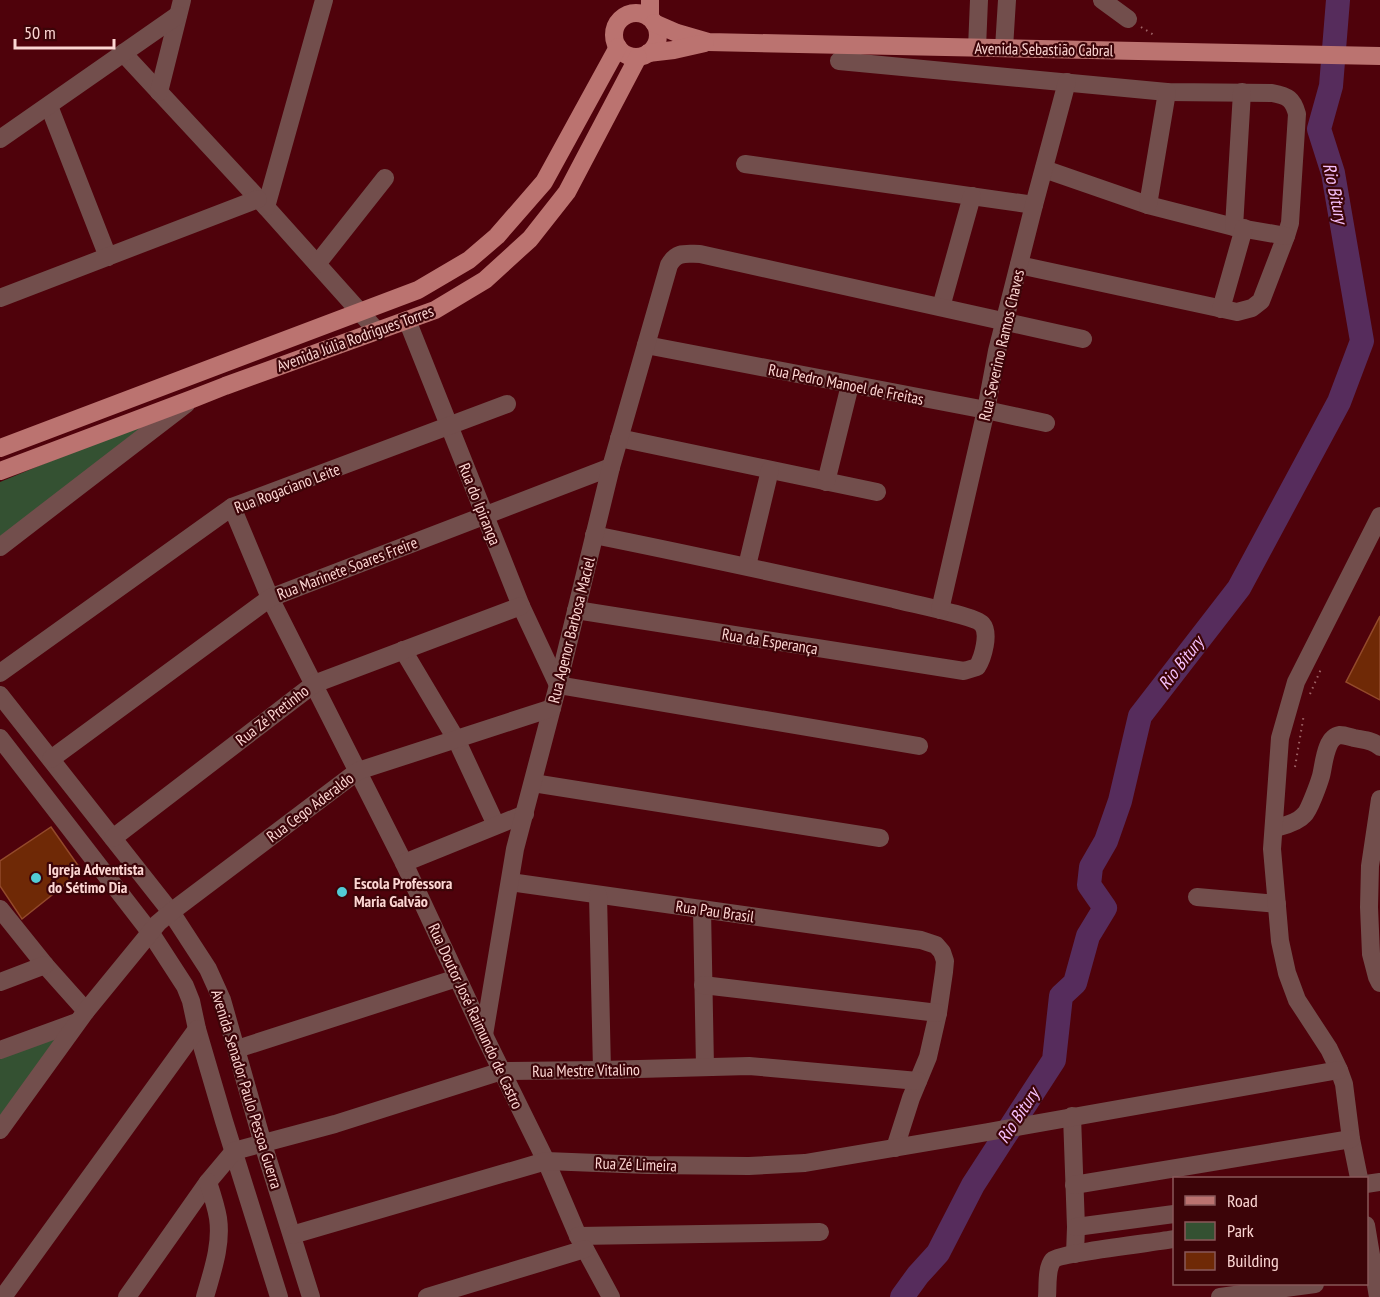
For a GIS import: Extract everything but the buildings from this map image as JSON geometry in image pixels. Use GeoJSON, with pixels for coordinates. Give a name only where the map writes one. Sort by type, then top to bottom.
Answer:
{"type":"FeatureCollection","features":[{"type":"Feature","properties":{"kind":"main road"},"geometry":{"type":"LineString","coordinates":[[626,9],[637,14],[651,14],[657,29],[657,43],[643,55],[627,55],[618,47],[615,34],[626,9]]}},
{"type":"Feature","properties":{"kind":"main road","name":"Avenida Sebastião Cabral"},"geometry":{"type":"LineString","coordinates":[[651,14],[677,33],[708,42],[1380,56]]}},
{"type":"Feature","properties":{"kind":"main road","name":"Avenida Sebastião Cabral"},"geometry":{"type":"LineString","coordinates":[[643,55],[708,42]]}},
{"type":"Feature","properties":{"kind":"main road","name":"Avenida Júlia Rodrigues Torres"},"geometry":{"type":"LineString","coordinates":[[0,448],[418,290],[469,260],[497,236],[544,182],[618,47]]}},
{"type":"Feature","properties":{"kind":"main road","name":"Avenida Júlia Rodrigues Torres"},"geometry":{"type":"LineString","coordinates":[[0,471],[435,310],[485,280],[530,238],[565,195],[643,55]]}},
{"type":"Feature","properties":{"kind":"main road"},"geometry":{"type":"LineString","coordinates":[[544,182],[565,195]]}},
{"type":"Feature","properties":{"kind":"main road"},"geometry":{"type":"LineString","coordinates":[[418,290],[429,312]]}},
{"type":"Feature","properties":{"kind":"main road"},"geometry":{"type":"LineString","coordinates":[[218,366],[225,386]]}},
{"type":"Feature","properties":{"kind":"street"},"geometry":{"type":"LineString","coordinates":[[262,203],[324,0]]}},
{"type":"Feature","properties":{"kind":"street"},"geometry":{"type":"LineString","coordinates":[[980,0],[989,48]]}},
{"type":"Feature","properties":{"kind":"street"},"geometry":{"type":"LineString","coordinates":[[984,74],[989,48],[1007,0]]}},
{"type":"Feature","properties":{"kind":"street"},"geometry":{"type":"LineString","coordinates":[[1102,0],[1128,19]]}},
{"type":"Feature","properties":{"kind":"street"},"geometry":{"type":"LineString","coordinates":[[159,92],[180,8]]}},
{"type":"Feature","properties":{"kind":"street"},"geometry":{"type":"LineString","coordinates":[[0,139],[123,53],[180,8]]}},
{"type":"Feature","properties":{"kind":"street"},"geometry":{"type":"LineString","coordinates":[[123,53],[377,331]]}},
{"type":"Feature","properties":{"kind":"street"},"geometry":{"type":"LineString","coordinates":[[839,61],[1167,92],[1272,93],[1288,98],[1294,104],[1298,114],[1290,223],[1261,301],[1252,308],[1237,312],[1019,265]]}},
{"type":"Feature","properties":{"kind":"street","name":"Rua Severino Ramos Chaves"},"geometry":{"type":"LineString","coordinates":[[940,610],[986,410],[997,351],[1067,82]]}},
{"type":"Feature","properties":{"kind":"street"},"geometry":{"type":"LineString","coordinates":[[1148,205],[1167,92]]}},
{"type":"Feature","properties":{"kind":"street"},"geometry":{"type":"LineString","coordinates":[[1221,309],[1239,228],[1242,92]]}},
{"type":"Feature","properties":{"kind":"street"},"geometry":{"type":"LineString","coordinates":[[49,106],[108,257]]}},
{"type":"Feature","properties":{"kind":"street"},"geometry":{"type":"LineString","coordinates":[[745,164],[1034,205]]}},
{"type":"Feature","properties":{"kind":"street"},"geometry":{"type":"LineString","coordinates":[[1044,169],[1148,205],[1239,228],[1286,236]]}},
{"type":"Feature","properties":{"kind":"street"},"geometry":{"type":"LineString","coordinates":[[317,264],[385,178]]}},
{"type":"Feature","properties":{"kind":"street"},"geometry":{"type":"LineString","coordinates":[[972,196],[941,307],[1083,339]]}},
{"type":"Feature","properties":{"kind":"street"},"geometry":{"type":"LineString","coordinates":[[0,298],[262,203]]}},
{"type":"Feature","properties":{"kind":"street","name":"Rua Agenor Barbosa Maciel"},"geometry":{"type":"LineString","coordinates":[[484,1035],[515,849],[558,685],[610,466],[673,258],[679,255],[700,254],[941,307]]}},
{"type":"Feature","properties":{"kind":"street","name":"Rua do Ipiranga"},"geometry":{"type":"LineString","coordinates":[[407,320],[521,606],[558,685]]}},
{"type":"Feature","properties":{"kind":"street","name":"Rua Pedro Manoel de Freitas"},"geometry":{"type":"LineString","coordinates":[[646,345],[1046,423]]}},
{"type":"Feature","properties":{"kind":"street"},"geometry":{"type":"LineString","coordinates":[[826,482],[850,385]]}},
{"type":"Feature","properties":{"kind":"street"},"geometry":{"type":"LineString","coordinates":[[0,547],[192,399]]}},
{"type":"Feature","properties":{"kind":"street","name":"Rua Rogaciano Leite"},"geometry":{"type":"LineString","coordinates":[[0,673],[232,507],[507,404]]}},
{"type":"Feature","properties":{"kind":"street"},"geometry":{"type":"LineString","coordinates":[[619,438],[877,492]]}},
{"type":"Feature","properties":{"kind":"street","name":"Rua Marinete Soares Freire"},"geometry":{"type":"LineString","coordinates":[[51,759],[270,598],[610,466]]}},
{"type":"Feature","properties":{"kind":"street"},"geometry":{"type":"LineString","coordinates":[[747,566],[770,470]]}},
{"type":"Feature","properties":{"kind":"street","name":"Rua Doutor José Raimundo de Castro"},"geometry":{"type":"LineString","coordinates":[[232,507],[270,598],[404,863],[546,1161],[581,1242],[611,1297]]}},
{"type":"Feature","properties":{"kind":"street"},"geometry":{"type":"LineString","coordinates":[[1359,1177],[1344,1084],[1329,1049],[1297,1000],[1287,973],[1280,941],[1272,849],[1280,738],[1296,682],[1380,516]]}},
{"type":"Feature","properties":{"kind":"street"},"geometry":{"type":"LineString","coordinates":[[594,535],[747,566],[940,610]]}},
{"type":"Feature","properties":{"kind":"street","name":"Rua Zé Pretinho"},"geometry":{"type":"LineString","coordinates":[[113,838],[314,684],[521,606]]}},
{"type":"Feature","properties":{"kind":"street","name":"Rua da Esperança"},"geometry":{"type":"LineString","coordinates":[[576,610],[964,671],[977,667],[983,656],[985,632],[982,624],[974,619],[940,610]]}},
{"type":"Feature","properties":{"kind":"street"},"geometry":{"type":"LineString","coordinates":[[403,650],[456,739],[496,825]]}},
{"type":"Feature","properties":{"kind":"street"},"geometry":{"type":"LineString","coordinates":[[558,685],[919,746]]}},
{"type":"Feature","properties":{"kind":"street","name":"Avenida Senador Paulo Pessoa Guerra"},"geometry":{"type":"LineString","coordinates":[[0,695],[113,838],[160,922],[191,1001],[196,1029],[279,1297]]}},
{"type":"Feature","properties":{"kind":"street","name":"Rua Cego Aderaldo"},"geometry":{"type":"LineString","coordinates":[[0,1130],[81,1017],[160,922],[358,771],[552,708]]}},
{"type":"Feature","properties":{"kind":"street"},"geometry":{"type":"LineString","coordinates":[[0,726],[16,716]]}},
{"type":"Feature","properties":{"kind":"street"},"geometry":{"type":"LineString","coordinates":[[1279,827],[1288,825],[1305,815],[1321,777],[1329,742],[1333,738],[1340,735],[1369,741],[1380,747]]}},
{"type":"Feature","properties":{"kind":"street","name":"Avenida Senador Paulo Pessoa Guerra"},"geometry":{"type":"LineString","coordinates":[[0,738],[160,922],[208,969],[222,1000],[263,1144],[311,1297]]}},
{"type":"Feature","properties":{"kind":"street"},"geometry":{"type":"LineString","coordinates":[[533,783],[880,838]]}},
{"type":"Feature","properties":{"kind":"street"},"geometry":{"type":"LineString","coordinates":[[1380,799],[1370,866],[1369,907],[1371,954],[1380,983]]}},
{"type":"Feature","properties":{"kind":"street"},"geometry":{"type":"LineString","coordinates":[[404,863],[525,814]]}},
{"type":"Feature","properties":{"kind":"street","name":"Rua Pau Brasil"},"geometry":{"type":"LineString","coordinates":[[510,882],[921,940],[936,945],[945,961],[938,1013]]}},
{"type":"Feature","properties":{"kind":"street"},"geometry":{"type":"LineString","coordinates":[[598,895],[602,1070]]}},
{"type":"Feature","properties":{"kind":"street"},"geometry":{"type":"LineString","coordinates":[[1197,897],[1277,903]]}},
{"type":"Feature","properties":{"kind":"street"},"geometry":{"type":"LineString","coordinates":[[0,909],[45,965],[81,1017],[0,1050]]}},
{"type":"Feature","properties":{"kind":"street"},"geometry":{"type":"LineString","coordinates":[[702,909],[705,1067]]}},
{"type":"Feature","properties":{"kind":"street"},"geometry":{"type":"LineString","coordinates":[[0,982],[45,965]]}},
{"type":"Feature","properties":{"kind":"street"},"geometry":{"type":"LineString","coordinates":[[237,1049],[457,978]]}},
{"type":"Feature","properties":{"kind":"street"},"geometry":{"type":"LineString","coordinates":[[703,985],[938,1013],[928,1057],[911,1098],[896,1148]]}},
{"type":"Feature","properties":{"kind":"street"},"geometry":{"type":"LineString","coordinates":[[3,1297],[196,1029]]}},
{"type":"Feature","properties":{"kind":"street","name":"Rua Mestre Vitalino"},"geometry":{"type":"LineString","coordinates":[[234,1151],[335,1124],[502,1071],[749,1066],[918,1080]]}},
{"type":"Feature","properties":{"kind":"street","name":"Rua Zé Limeira"},"geometry":{"type":"LineString","coordinates":[[292,1234],[546,1161],[749,1166],[805,1163],[1339,1070]]}},
{"type":"Feature","properties":{"kind":"street"},"geometry":{"type":"LineString","coordinates":[[1068,1255],[1076,1227],[1072,1116]]}},
{"type":"Feature","properties":{"kind":"street"},"geometry":{"type":"LineString","coordinates":[[1074,1185],[1351,1139]]}},
{"type":"Feature","properties":{"kind":"street"},"geometry":{"type":"LineString","coordinates":[[127,1297],[208,1182],[234,1151]]}},
{"type":"Feature","properties":{"kind":"street"},"geometry":{"type":"LineString","coordinates":[[205,1297],[214,1265],[219,1230],[217,1211],[208,1182]]}},
{"type":"Feature","properties":{"kind":"street"},"geometry":{"type":"LineString","coordinates":[[1076,1227],[1173,1214]]}},
{"type":"Feature","properties":{"kind":"street"},"geometry":{"type":"LineString","coordinates":[[427,1297],[581,1242],[820,1232]]}},
{"type":"Feature","properties":{"kind":"street"},"geometry":{"type":"LineString","coordinates":[[1047,1297],[1051,1265],[1056,1258],[1173,1239]]}},
{"type":"Feature","properties":{"kind":"street"},"geometry":{"type":"LineString","coordinates":[[1368,1245],[1371,1275],[1378,1297]]}},
{"type":"Feature","properties":{"kind":"street"},"geometry":{"type":"LineString","coordinates":[[1220,1297],[1293,1292],[1312,1285]]}},
{"type":"Feature","properties":{"kind":"path"},"geometry":{"type":"LineString","coordinates":[[1306,702],[1321,670]]}},
{"type":"Feature","properties":{"kind":"path"},"geometry":{"type":"LineString","coordinates":[[1295,767],[1304,713]]}},
{"type":"Feature","properties":{"kind":"green space"},"geometry":{"type":"Polygon","coordinates":[[[157,417],[0,542],[0,482],[157,417]]]}},
{"type":"Feature","properties":{"kind":"green space"},"geometry":{"type":"Polygon","coordinates":[[[58,1037],[0,1118],[0,1057],[58,1037]]]}},
{"type":"Feature","properties":{"kind":"waterway","name":"Rio Bitury"},"geometry":{"type":"LineString","coordinates":[[902,1297],[938,1253],[973,1185],[1054,1060],[1061,996],[1075,983],[1088,936],[1105,908],[1089,885],[1091,867],[1106,841],[1120,801],[1140,716],[1239,588],[1339,402],[1362,341],[1333,173],[1319,129],[1331,86],[1338,0]]}},
{"type":"Feature","properties":{"kind":"place","name":"Igreja Adventista do Sétimo Dia"},"geometry":{"type":"Point","coordinates":[36,878]}},
{"type":"Feature","properties":{"kind":"place","name":"Escola Professora Maria Galvão"},"geometry":{"type":"Point","coordinates":[342,892]}}]}
